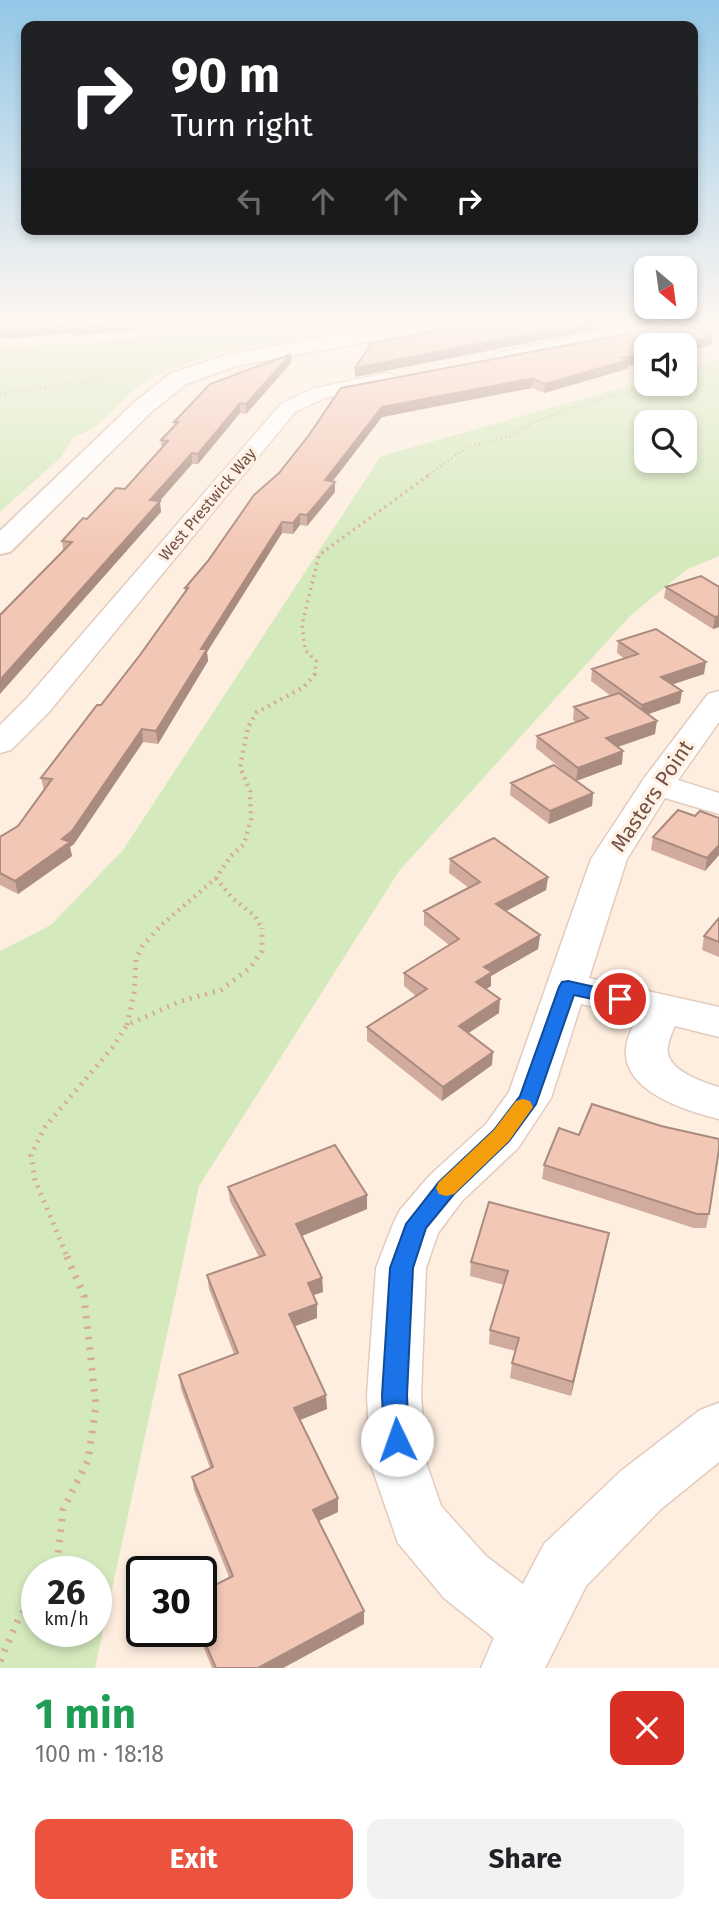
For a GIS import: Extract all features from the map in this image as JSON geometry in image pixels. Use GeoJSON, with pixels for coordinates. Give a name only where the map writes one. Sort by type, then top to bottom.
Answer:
{"type":"FeatureCollection","features":[{"type":"Feature","properties":{"kind":"street"},"geometry":{"type":"LineString","coordinates":[[0,546],[155,398]]}},
{"type":"Feature","properties":{"kind":"street","name":"West Prestwick Way"},"geometry":{"type":"LineString","coordinates":[[0,743],[38,705],[288,408],[309,398]]}},
{"type":"Feature","properties":{"kind":"street","name":"Masters Point"},"geometry":{"type":"LineString","coordinates":[[521,1648],[418,1523],[398,1462],[394,1395],[401,1268],[417,1224],[446,1188],[502,1136],[529,1098],[609,859],[657,784],[705,741],[719,700]]}},
{"type":"Feature","properties":{"kind":"street"},"geometry":{"type":"LineString","coordinates":[[657,784],[719,804]]}},
{"type":"Feature","properties":{"kind":"street"},"geometry":{"type":"LineString","coordinates":[[568,987],[719,1022]]}},
{"type":"Feature","properties":{"kind":"street"},"geometry":{"type":"LineString","coordinates":[[660,1009],[647,1051],[649,1062],[657,1073],[680,1090],[698,1099],[719,1103]]}},
{"type":"Feature","properties":{"kind":"street"},"geometry":{"type":"LineString","coordinates":[[521,1648],[565,1565],[641,1490],[719,1428]]}},
{"type":"Feature","properties":{"kind":"path"},"geometry":{"type":"LineString","coordinates":[[58,1556],[63,1510],[88,1460],[96,1406],[84,1296],[35,1180],[31,1155],[45,1127],[112,1048],[127,1025],[134,993],[136,959],[143,945],[162,924],[216,878],[231,856],[244,844],[251,819],[250,791],[240,766],[248,727],[257,712],[304,687],[314,678],[317,669],[316,661],[305,650],[302,625],[319,555],[467,447],[509,436],[572,408],[606,398]]}},
{"type":"Feature","properties":{"kind":"path"},"geometry":{"type":"LineString","coordinates":[[127,1025],[181,1001],[222,990],[250,968],[262,951],[262,927],[255,916],[232,898],[216,878]]}},
{"type":"Feature","properties":{"kind":"path"},"geometry":{"type":"LineString","coordinates":[[0,1661],[21,1616]]}},
{"type":"Feature","properties":{"kind":"green space"},"geometry":{"type":"Polygon","coordinates":[[[0,398],[126,398],[95,427],[72,439],[61,457],[0,512],[0,398]]]}},
{"type":"Feature","properties":{"kind":"green space"},"geometry":{"type":"Polygon","coordinates":[[[586,398],[719,398],[719,556],[686,570],[631,615],[399,871],[199,1186],[112,1589],[112,1556],[21,1556],[21,1647],[100,1647],[95,1668],[0,1668],[0,951],[51,925],[123,850],[381,456],[586,398]]]}},
{"type":"Feature","properties":{"kind":"building"},"geometry":{"type":"Polygon","coordinates":[[[197,398],[252,398],[246,404],[240,403],[198,454],[192,453],[150,500],[160,501],[0,680],[0,615],[72,542],[62,541],[83,518],[87,519],[116,488],[125,489],[168,441],[161,440],[178,422],[174,422],[197,398]]]}},
{"type":"Feature","properties":{"kind":"building"},"geometry":{"type":"Polygon","coordinates":[[[334,398],[430,398],[382,407],[325,480],[335,482],[307,515],[300,514],[293,523],[282,522],[201,649],[207,649],[156,731],[142,729],[72,831],[62,839],[70,842],[15,881],[0,873],[0,837],[18,826],[52,779],[41,778],[97,705],[101,705],[140,655],[188,588],[185,588],[208,561],[254,495],[279,473],[334,398]]]}},
{"type":"Feature","properties":{"kind":"building"},"geometry":{"type":"Polygon","coordinates":[[[701,576],[719,587],[719,616],[715,617],[666,587],[701,576]]]}},
{"type":"Feature","properties":{"kind":"building"},"geometry":{"type":"Polygon","coordinates":[[[656,629],[706,662],[661,677],[682,691],[642,705],[592,669],[638,654],[618,641],[656,629]]]}},
{"type":"Feature","properties":{"kind":"building"},"geometry":{"type":"Polygon","coordinates":[[[619,693],[657,721],[606,738],[623,751],[578,768],[537,736],[588,718],[574,707],[619,693]]]}},
{"type":"Feature","properties":{"kind":"building"},"geometry":{"type":"Polygon","coordinates":[[[554,765],[593,793],[550,811],[511,783],[554,765]]]}},
{"type":"Feature","properties":{"kind":"building"},"geometry":{"type":"Polygon","coordinates":[[[678,810],[695,816],[700,811],[719,818],[719,845],[707,858],[653,837],[678,810]]]}},
{"type":"Feature","properties":{"kind":"building"},"geometry":{"type":"Polygon","coordinates":[[[494,838],[548,877],[496,904],[540,935],[484,967],[492,972],[476,982],[500,999],[459,1026],[493,1052],[443,1087],[367,1027],[427,989],[404,973],[459,939],[424,911],[480,882],[450,859],[494,838]]]}},
{"type":"Feature","properties":{"kind":"building"},"geometry":{"type":"Polygon","coordinates":[[[719,918],[719,942],[704,936],[719,918]]]}},
{"type":"Feature","properties":{"kind":"building"},"geometry":{"type":"Polygon","coordinates":[[[592,1104],[661,1126],[719,1139],[709,1214],[697,1214],[544,1165],[559,1128],[579,1135],[592,1104]]]}},
{"type":"Feature","properties":{"kind":"building"},"geometry":{"type":"Polygon","coordinates":[[[335,1145],[367,1195],[296,1224],[322,1278],[308,1283],[317,1304],[289,1314],[326,1395],[294,1408],[338,1498],[313,1510],[364,1611],[258,1668],[216,1668],[207,1647],[217,1647],[217,1584],[233,1576],[192,1477],[213,1467],[179,1375],[238,1353],[207,1275],[265,1255],[228,1187],[335,1145]]]}},
{"type":"Feature","properties":{"kind":"building"},"geometry":{"type":"Polygon","coordinates":[[[489,1202],[609,1233],[573,1382],[512,1363],[519,1338],[490,1330],[508,1271],[471,1262],[489,1202]]]}},
{"type":"Feature","properties":{"kind":"slow traffic"},"geometry":{"type":"LineString","coordinates":[[446,1188],[502,1136],[523,1107]]}},
{"type":"Feature","properties":{"kind":"route"},"geometry":{"type":"LineString","coordinates":[[397,1440],[394,1395],[401,1268],[417,1224],[446,1188],[502,1136],[529,1098],[568,987],[620,999]]}}]}
